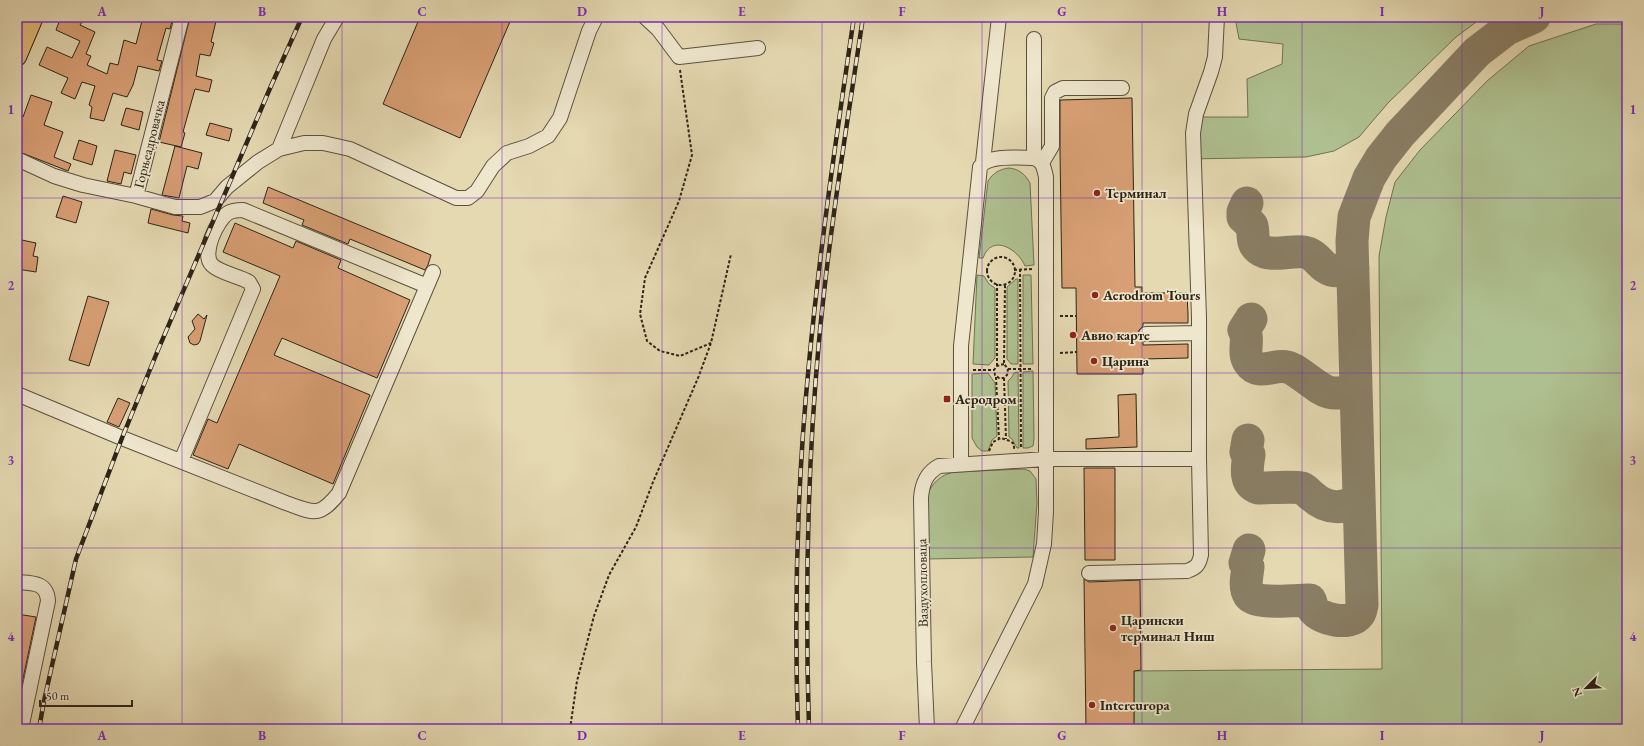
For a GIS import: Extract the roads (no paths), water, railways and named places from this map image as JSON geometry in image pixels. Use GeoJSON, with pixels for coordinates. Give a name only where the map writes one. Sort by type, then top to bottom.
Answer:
{"type":"FeatureCollection","features":[{"type":"Feature","properties":{"kind":"main road"},"geometry":{"type":"LineString","coordinates":[[17,57],[34,17]]}},
{"type":"Feature","properties":{"kind":"street","name":"Горњеадровачка"},"geometry":{"type":"LineString","coordinates":[[17,159],[54,176],[83,185],[136,196],[182,17]]}},
{"type":"Feature","properties":{"kind":"street"},"geometry":{"type":"LineString","coordinates":[[280,149],[324,39],[337,17]]}},
{"type":"Feature","properties":{"kind":"street"},"geometry":{"type":"LineString","coordinates":[[136,196],[175,207],[200,207],[215,201],[228,187],[258,162],[280,149],[304,143],[323,143],[350,149],[456,198],[468,198],[477,191],[493,166],[507,153],[529,146],[548,136],[560,118],[589,31],[596,17]]}},
{"type":"Feature","properties":{"kind":"street"},"geometry":{"type":"LineString","coordinates":[[645,17],[658,29],[679,57],[758,48]]}},
{"type":"Feature","properties":{"kind":"street"},"geometry":{"type":"LineString","coordinates":[[961,464],[961,346],[978,181],[980,167],[983,162],[999,17]]}},
{"type":"Feature","properties":{"kind":"street"},"geometry":{"type":"LineString","coordinates":[[1089,573],[1187,571],[1197,566],[1201,555],[1199,334],[1193,133],[1196,114],[1215,56],[1217,17]]}},
{"type":"Feature","properties":{"kind":"street"},"geometry":{"type":"LineString","coordinates":[[962,729],[1028,599],[1038,573],[1044,544],[1046,459],[1046,177],[1038,160],[1034,39]]}},
{"type":"Feature","properties":{"kind":"street"},"geometry":{"type":"LineString","coordinates":[[983,162],[990,159],[1038,160],[1052,146],[1052,98],[1055,92],[1063,88],[1122,88]]}},
{"type":"Feature","properties":{"kind":"street"},"geometry":{"type":"LineString","coordinates":[[181,461],[253,289],[249,282],[213,267],[209,259],[207,250],[219,222],[228,212],[243,210],[427,286]]}},
{"type":"Feature","properties":{"kind":"street"},"geometry":{"type":"LineString","coordinates":[[17,394],[133,442],[308,511],[320,511],[329,506],[339,493],[433,272]]}},
{"type":"Feature","properties":{"kind":"street"},"geometry":{"type":"LineString","coordinates":[[1146,334],[1199,334]]}},
{"type":"Feature","properties":{"kind":"street","name":"Ваздухопловаца"},"geometry":{"type":"LineString","coordinates":[[927,729],[924,662],[922,489],[926,478],[936,468],[939,466],[961,464],[1046,459],[1199,459]]}},
{"type":"Feature","properties":{"kind":"street"},"geometry":{"type":"LineString","coordinates":[[17,582],[34,582],[40,585],[48,595],[21,729]]}},
{"type":"Feature","properties":{"kind":"railway"},"geometry":{"type":"LineString","coordinates":[[39,729],[76,559],[122,438],[158,350],[302,17]]}},
{"type":"Feature","properties":{"kind":"railway"},"geometry":{"type":"LineString","coordinates":[[798,729],[796,637],[797,591],[799,500],[805,408],[813,320],[835,146],[854,17]]}},
{"type":"Feature","properties":{"kind":"railway"},"geometry":{"type":"LineString","coordinates":[[809,729],[807,584],[815,389],[828,260],[863,17]]}},
{"type":"Feature","properties":{"kind":"place","name":"Терминал"},"geometry":{"type":"Point","coordinates":[1097,193]}},
{"type":"Feature","properties":{"kind":"place","name":"Aerodrom Tours"},"geometry":{"type":"Point","coordinates":[1095,295]}},
{"type":"Feature","properties":{"kind":"place","name":"Авио карте"},"geometry":{"type":"Point","coordinates":[1073,335]}},
{"type":"Feature","properties":{"kind":"place","name":"Царина"},"geometry":{"type":"Point","coordinates":[1094,361]}},
{"type":"Feature","properties":{"kind":"place","name":"Аеродром"},"geometry":{"type":"Point","coordinates":[947,399]}},
{"type":"Feature","properties":{"kind":"place","name":"Царински терминал Ниш"},"geometry":{"type":"Point","coordinates":[1113,628]}},
{"type":"Feature","properties":{"kind":"place","name":"Intereuropa"},"geometry":{"type":"Point","coordinates":[1092,705]}}]}
